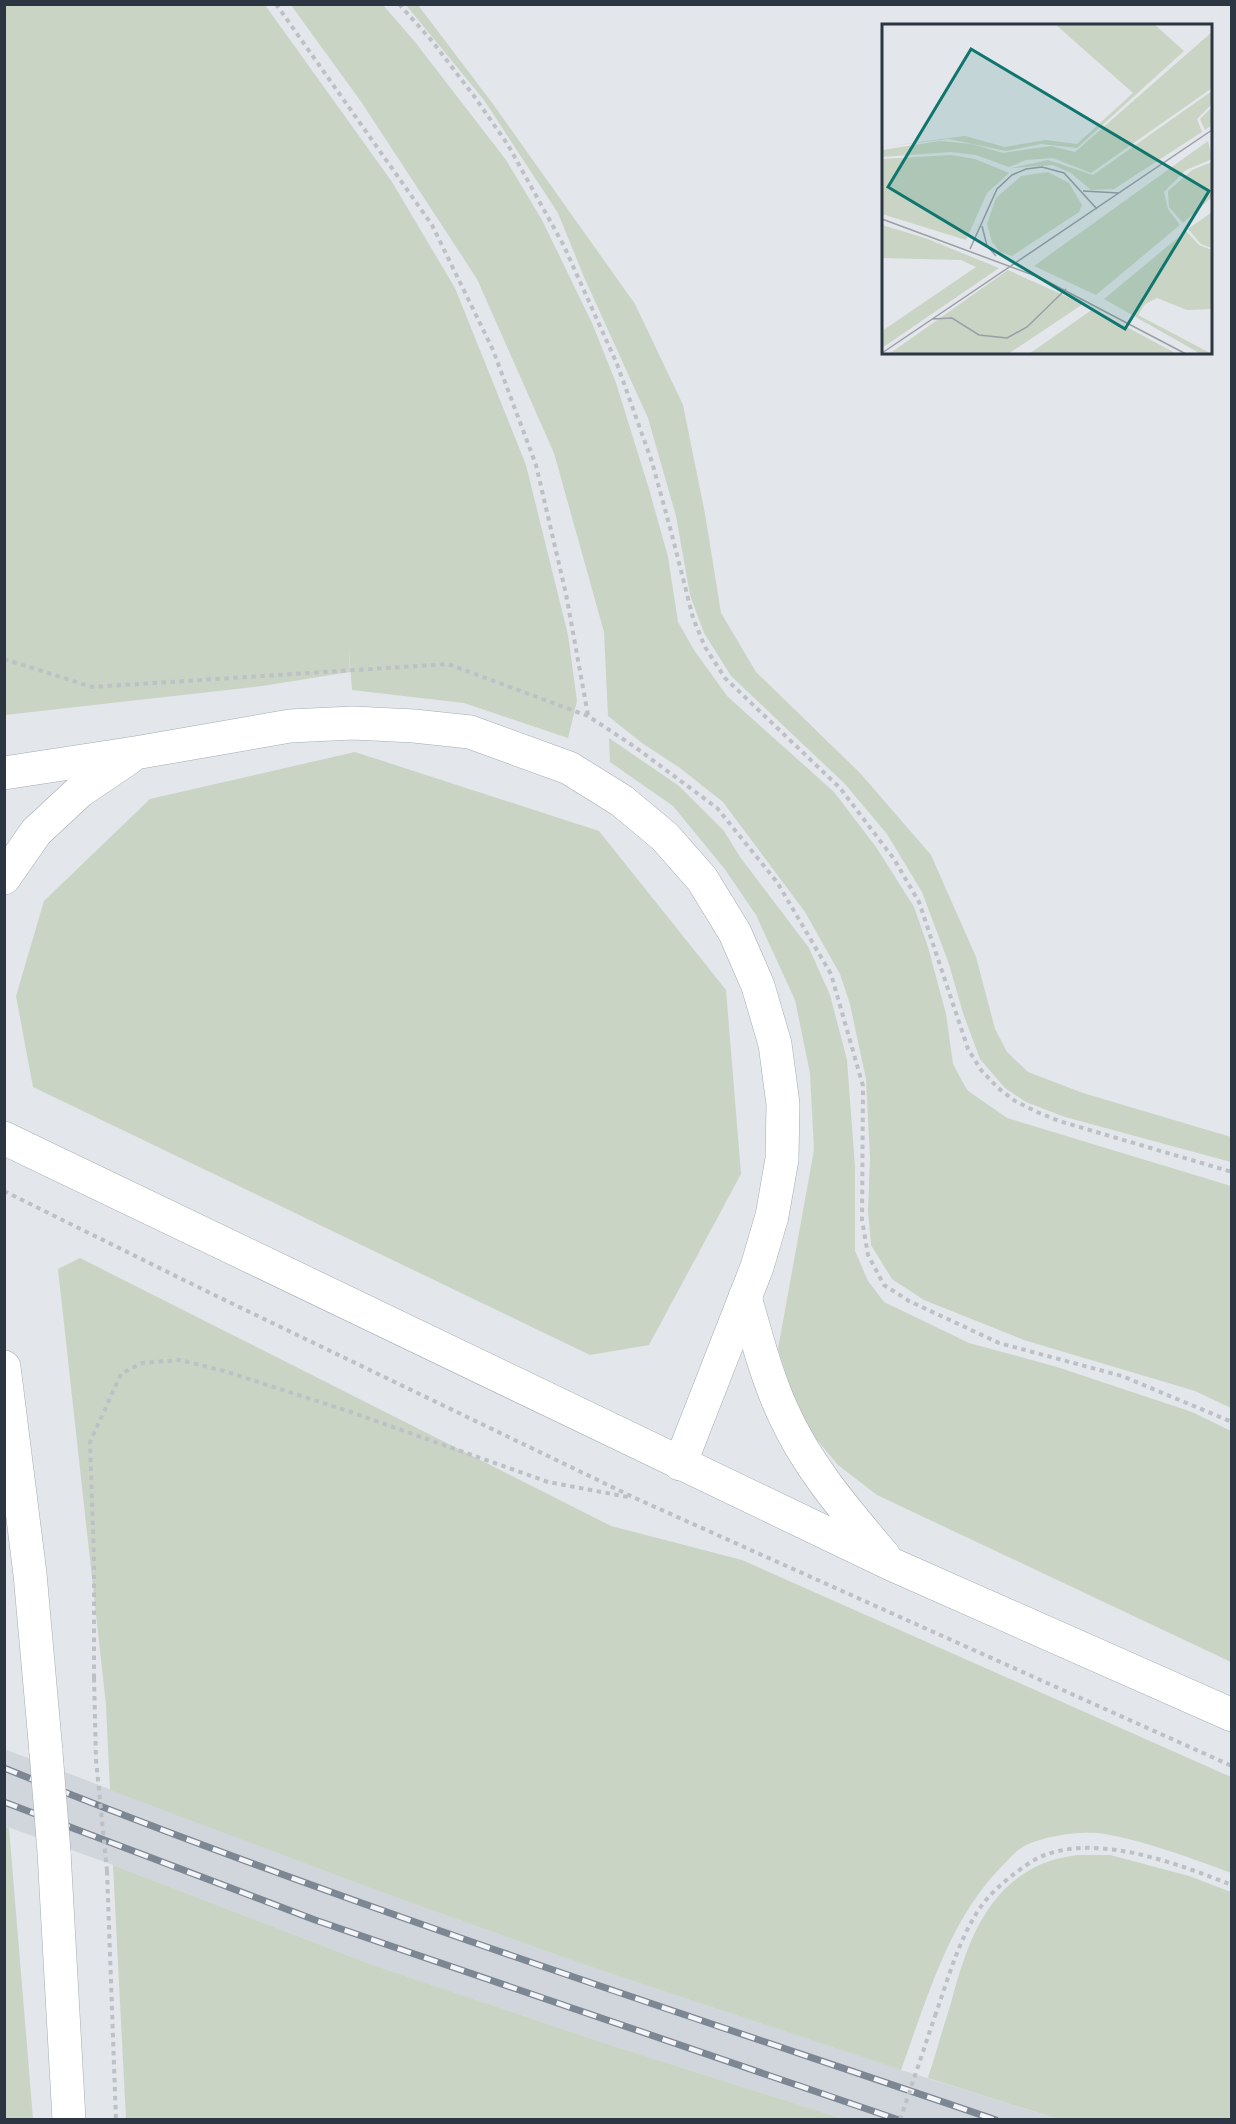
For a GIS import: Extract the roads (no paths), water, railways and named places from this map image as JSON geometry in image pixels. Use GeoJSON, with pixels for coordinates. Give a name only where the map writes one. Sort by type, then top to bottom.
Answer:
{"type":"FeatureCollection","features":[{"type":"Feature","properties":{"kind":"main road"},"geometry":{"type":"LineString","coordinates":[[4,773],[300,726],[353,723],[470,732],[569,768],[622,801],[665,837],[702,879],[735,933],[759,986],[775,1044],[783,1104],[782,1159],[772,1216],[757,1267],[680,1464]]}},
{"type":"Feature","properties":{"kind":"main road"},"geometry":{"type":"LineString","coordinates":[[4,878],[43,825],[80,791],[135,753]]}},
{"type":"Feature","properties":{"kind":"main road"},"geometry":{"type":"LineString","coordinates":[[4,1138],[891,1564],[1232,1715]]}},
{"type":"Feature","properties":{"kind":"main road"},"geometry":{"type":"LineString","coordinates":[[745,1297],[764,1365],[783,1412],[810,1462],[845,1509],[891,1564]]}},
{"type":"Feature","properties":{"kind":"main road"},"geometry":{"type":"LineString","coordinates":[[4,1367],[17,1569],[46,1752],[69,2120]]}},
{"type":"Feature","properties":{"kind":"railway"},"geometry":{"type":"LineString","coordinates":[[4,1768],[126,1816],[373,1907],[996,2120]]}},
{"type":"Feature","properties":{"kind":"railway"},"geometry":{"type":"LineString","coordinates":[[4,1802],[315,1920],[899,2120]]}}]}
